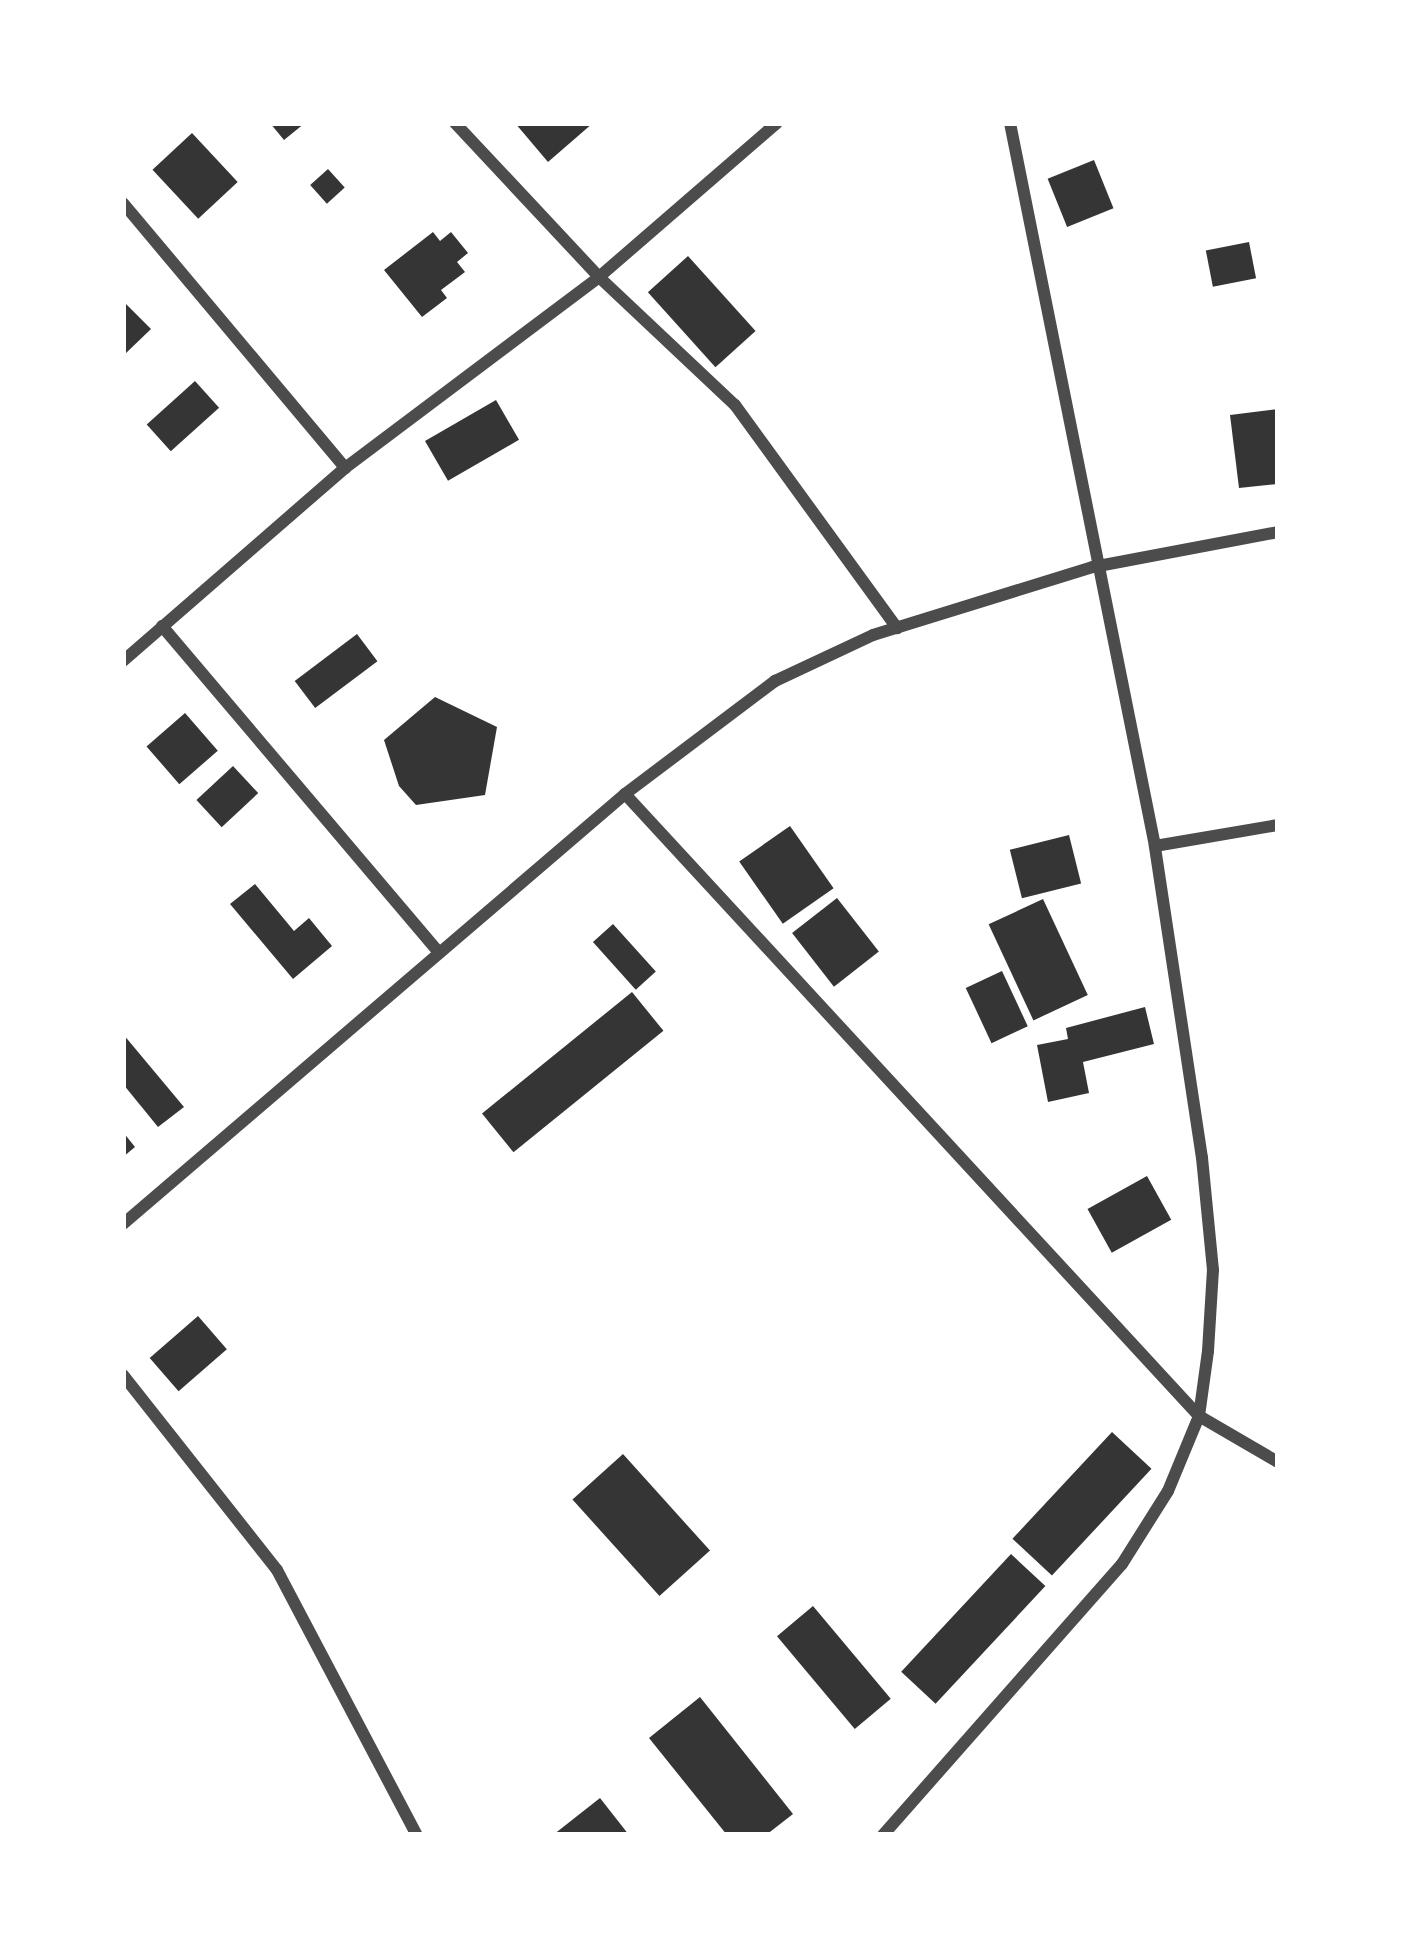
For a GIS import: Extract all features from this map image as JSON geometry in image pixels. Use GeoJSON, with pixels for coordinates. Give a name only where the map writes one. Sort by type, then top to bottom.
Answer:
{"type":"FeatureCollection","features":[{"type":"Feature","properties":{"kind":"street"},"geometry":{"type":"LineString","coordinates":[[455,123],[599,278],[735,405],[897,628]]}},
{"type":"Feature","properties":{"kind":"street"},"geometry":{"type":"LineString","coordinates":[[123,661],[344,468],[599,278],[777,123]]}},
{"type":"Feature","properties":{"kind":"street"},"geometry":{"type":"LineString","coordinates":[[884,1835],[1122,1564],[1168,1491],[1199,1416],[1213,1270],[1156,846],[1094,567],[1010,123]]}},
{"type":"Feature","properties":{"kind":"street"},"geometry":{"type":"LineString","coordinates":[[123,203],[344,468]]}},
{"type":"Feature","properties":{"kind":"street"},"geometry":{"type":"LineString","coordinates":[[123,1224],[626,794],[775,681],[897,628],[1094,567],[1278,532]]}},
{"type":"Feature","properties":{"kind":"street"},"geometry":{"type":"LineString","coordinates":[[162,626],[438,951]]}},
{"type":"Feature","properties":{"kind":"street"},"geometry":{"type":"LineString","coordinates":[[626,794],[1199,1416],[1278,1462]]}},
{"type":"Feature","properties":{"kind":"street"},"geometry":{"type":"LineString","coordinates":[[1156,846],[1278,824]]}},
{"type":"Feature","properties":{"kind":"street"},"geometry":{"type":"LineString","coordinates":[[123,1375],[277,1570],[417,1835]]}},
{"type":"Feature","properties":{"kind":"building"},"geometry":{"type":"Polygon","coordinates":[[[270,123],[305,123],[284,140],[270,123]]]}},
{"type":"Feature","properties":{"kind":"building"},"geometry":{"type":"Polygon","coordinates":[[[515,123],[593,123],[548,162],[515,123]]]}},
{"type":"Feature","properties":{"kind":"building"},"geometry":{"type":"Polygon","coordinates":[[[192,133],[238,182],[198,219],[153,170],[192,133]]]}},
{"type":"Feature","properties":{"kind":"building"},"geometry":{"type":"Polygon","coordinates":[[[1094,160],[1113,208],[1067,227],[1048,179],[1094,160]]]}},
{"type":"Feature","properties":{"kind":"building"},"geometry":{"type":"Polygon","coordinates":[[[328,169],[345,188],[327,204],[310,185],[328,169]]]}},
{"type":"Feature","properties":{"kind":"building"},"geometry":{"type":"Polygon","coordinates":[[[433,232],[440,241],[451,232],[468,253],[457,262],[465,272],[441,290],[447,298],[422,317],[384,270],[433,232]]]}},
{"type":"Feature","properties":{"kind":"building"},"geometry":{"type":"Polygon","coordinates":[[[1249,242],[1256,278],[1213,287],[1206,250],[1249,242]]]}},
{"type":"Feature","properties":{"kind":"building"},"geometry":{"type":"Polygon","coordinates":[[[688,256],[756,331],[715,367],[648,292],[688,256]]]}},
{"type":"Feature","properties":{"kind":"building"},"geometry":{"type":"Polygon","coordinates":[[[125,303],[151,329],[125,354],[123,306],[125,303]]]}},
{"type":"Feature","properties":{"kind":"building"},"geometry":{"type":"Polygon","coordinates":[[[195,381],[219,408],[171,451],[147,424],[195,381]]]}},
{"type":"Feature","properties":{"kind":"building"},"geometry":{"type":"Polygon","coordinates":[[[496,400],[519,440],[448,481],[425,441],[496,400]]]}},
{"type":"Feature","properties":{"kind":"building"},"geometry":{"type":"Polygon","coordinates":[[[1278,409],[1278,484],[1239,488],[1230,415],[1278,409]]]}},
{"type":"Feature","properties":{"kind":"building"},"geometry":{"type":"Polygon","coordinates":[[[357,634],[377,661],[315,708],[295,681],[357,634]]]}},
{"type":"Feature","properties":{"kind":"building"},"geometry":{"type":"Polygon","coordinates":[[[435,697],[497,727],[485,795],[416,805],[399,786],[384,740],[435,697]]]}},
{"type":"Feature","properties":{"kind":"building"},"geometry":{"type":"Polygon","coordinates":[[[185,713],[218,751],[179,784],[147,746],[185,713]]]}},
{"type":"Feature","properties":{"kind":"building"},"geometry":{"type":"Polygon","coordinates":[[[233,766],[258,793],[222,827],[196,800],[233,766]]]}},
{"type":"Feature","properties":{"kind":"building"},"geometry":{"type":"Polygon","coordinates":[[[790,826],[834,888],[783,924],[739,862],[790,826]]]}},
{"type":"Feature","properties":{"kind":"building"},"geometry":{"type":"Polygon","coordinates":[[[1069,835],[1081,884],[1022,898],[1010,850],[1069,835]]]}},
{"type":"Feature","properties":{"kind":"building"},"geometry":{"type":"Polygon","coordinates":[[[255,884],[294,931],[309,918],[332,946],[293,979],[230,904],[255,884]]]}},
{"type":"Feature","properties":{"kind":"building"},"geometry":{"type":"Polygon","coordinates":[[[837,898],[879,952],[834,987],[792,933],[837,898]]]}},
{"type":"Feature","properties":{"kind":"building"},"geometry":{"type":"Polygon","coordinates":[[[1043,899],[1088,995],[1033,1020],[989,924],[1043,899]]]}},
{"type":"Feature","properties":{"kind":"building"},"geometry":{"type":"Polygon","coordinates":[[[613,924],[656,972],[636,990],[593,942],[613,924]]]}},
{"type":"Feature","properties":{"kind":"building"},"geometry":{"type":"Polygon","coordinates":[[[1002,971],[1028,1026],[992,1043],[966,988],[1002,971]]]}},
{"type":"Feature","properties":{"kind":"building"},"geometry":{"type":"Polygon","coordinates":[[[632,992],[663,1031],[513,1152],[482,1113],[632,992]]]}},
{"type":"Feature","properties":{"kind":"building"},"geometry":{"type":"Polygon","coordinates":[[[1145,1007],[1154,1044],[1083,1062],[1089,1093],[1048,1102],[1037,1045],[1068,1039],[1066,1028],[1145,1007]]]}},
{"type":"Feature","properties":{"kind":"building"},"geometry":{"type":"Polygon","coordinates":[[[123,1034],[184,1107],[158,1127],[123,1084],[123,1034]]]}},
{"type":"Feature","properties":{"kind":"building"},"geometry":{"type":"Polygon","coordinates":[[[123,1132],[135,1147],[123,1157],[123,1132]]]}},
{"type":"Feature","properties":{"kind":"building"},"geometry":{"type":"Polygon","coordinates":[[[1147,1176],[1171,1220],[1112,1253],[1088,1209],[1147,1176]]]}},
{"type":"Feature","properties":{"kind":"building"},"geometry":{"type":"Polygon","coordinates":[[[198,1316],[227,1349],[179,1391],[150,1358],[198,1316]]]}},
{"type":"Feature","properties":{"kind":"building"},"geometry":{"type":"Polygon","coordinates":[[[1112,1432],[1151,1469],[1052,1576],[1012,1539],[1112,1432]]]}},
{"type":"Feature","properties":{"kind":"building"},"geometry":{"type":"Polygon","coordinates":[[[623,1454],[710,1551],[659,1596],[572,1500],[623,1454]]]}},
{"type":"Feature","properties":{"kind":"building"},"geometry":{"type":"Polygon","coordinates":[[[1011,1554],[1045,1586],[936,1704],[901,1672],[1011,1554]]]}},
{"type":"Feature","properties":{"kind":"building"},"geometry":{"type":"Polygon","coordinates":[[[813,1606],[891,1699],[855,1729],[777,1636],[813,1606]]]}},
{"type":"Feature","properties":{"kind":"building"},"geometry":{"type":"Polygon","coordinates":[[[700,1697],[793,1814],[766,1835],[727,1835],[649,1738],[700,1697]]]}},
{"type":"Feature","properties":{"kind":"building"},"geometry":{"type":"Polygon","coordinates":[[[600,1798],[629,1835],[553,1835],[600,1798]]]}}]}
